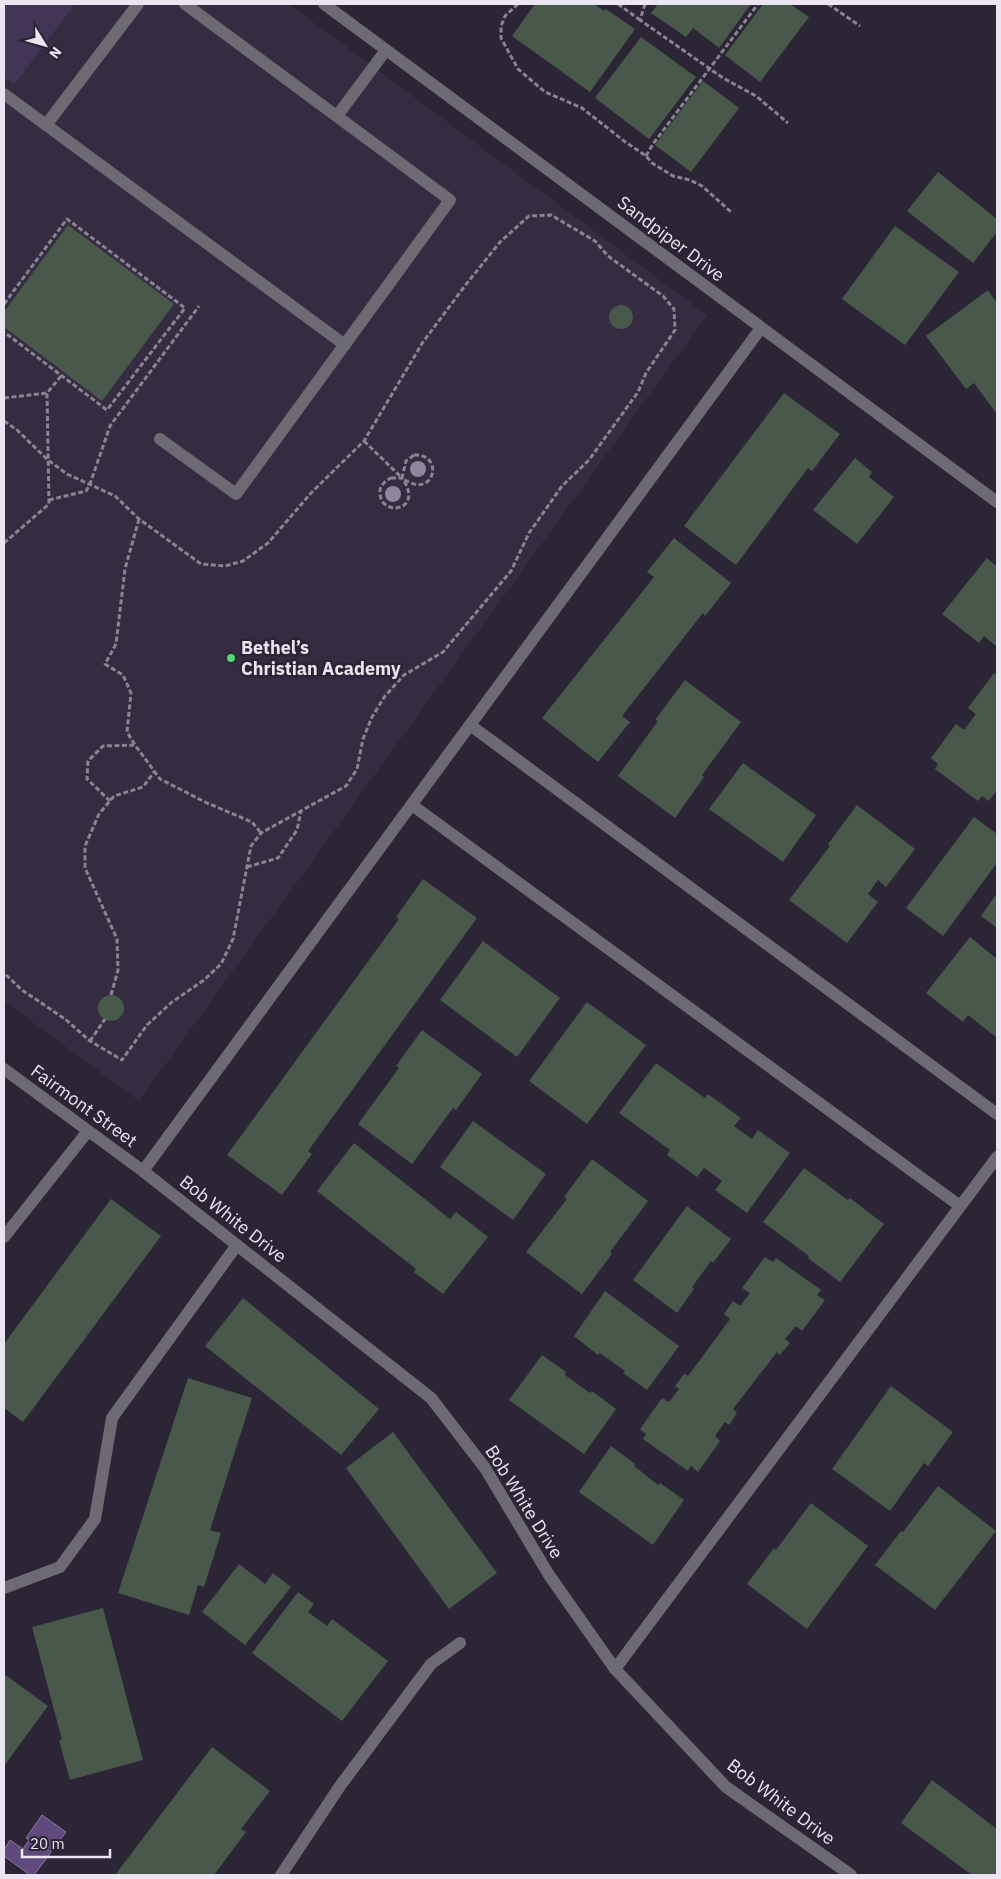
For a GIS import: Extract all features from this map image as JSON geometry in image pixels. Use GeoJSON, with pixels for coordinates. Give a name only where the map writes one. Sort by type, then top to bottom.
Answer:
{"type":"FeatureCollection","features":[{"type":"Feature","properties":{"kind":"street"},"geometry":{"type":"LineString","coordinates":[[46,125],[138,4]]}},
{"type":"Feature","properties":{"kind":"street"},"geometry":{"type":"LineString","coordinates":[[160,439],[236,494],[450,200],[185,4]]}},
{"type":"Feature","properties":{"kind":"street","name":"Sandpiper Drive"},"geometry":{"type":"LineString","coordinates":[[324,4],[997,502]]}},
{"type":"Feature","properties":{"kind":"street"},"geometry":{"type":"LineString","coordinates":[[337,116],[386,50]]}},
{"type":"Feature","properties":{"kind":"street"},"geometry":{"type":"LineString","coordinates":[[4,94],[345,345]]}},
{"type":"Feature","properties":{"kind":"street"},"geometry":{"type":"LineString","coordinates":[[144,1171],[761,328]]}},
{"type":"Feature","properties":{"kind":"street"},"geometry":{"type":"LineString","coordinates":[[470,725],[997,1114]]}},
{"type":"Feature","properties":{"kind":"street"},"geometry":{"type":"LineString","coordinates":[[412,804],[960,1206]]}},
{"type":"Feature","properties":{"kind":"street","name":"Fairmont Street"},"geometry":{"type":"LineString","coordinates":[[4,1069],[144,1171]]}},
{"type":"Feature","properties":{"kind":"street"},"geometry":{"type":"LineString","coordinates":[[4,1237],[88,1131]]}},
{"type":"Feature","properties":{"kind":"street"},"geometry":{"type":"LineString","coordinates":[[615,1670],[997,1157]]}},
{"type":"Feature","properties":{"kind":"street","name":"Bob White Drive"},"geometry":{"type":"LineString","coordinates":[[144,1171],[431,1398],[485,1468],[549,1575],[615,1670],[726,1787],[851,1875]]}},
{"type":"Feature","properties":{"kind":"street"},"geometry":{"type":"LineString","coordinates":[[4,1588],[60,1567],[95,1519],[112,1418],[238,1245]]}},
{"type":"Feature","properties":{"kind":"street"},"geometry":{"type":"LineString","coordinates":[[281,1875],[340,1786],[431,1664],[460,1642]]}},
{"type":"Feature","properties":{"kind":"path"},"geometry":{"type":"LineString","coordinates":[[518,4],[505,16],[501,26],[501,38],[518,69],[545,92],[582,108],[646,156],[652,163],[673,176],[690,180],[702,186],[731,212]]}},
{"type":"Feature","properties":{"kind":"path"},"geometry":{"type":"LineString","coordinates":[[618,4],[709,68],[756,96],[788,123]]}},
{"type":"Feature","properties":{"kind":"path"},"geometry":{"type":"LineString","coordinates":[[640,20],[645,4]]}},
{"type":"Feature","properties":{"kind":"path"},"geometry":{"type":"LineString","coordinates":[[646,156],[758,4]]}},
{"type":"Feature","properties":{"kind":"path"},"geometry":{"type":"LineString","coordinates":[[828,4],[860,26]]}},
{"type":"Feature","properties":{"kind":"path"},"geometry":{"type":"LineString","coordinates":[[4,973],[22,990],[65,1019],[90,1041],[122,1060],[147,1025],[172,1002],[204,980],[221,964],[233,940],[251,846],[261,833],[346,786],[357,769],[363,739],[372,718],[385,696],[404,675],[443,652],[511,570],[529,533],[562,486],[589,460],[638,392],[646,373],[675,330],[674,309],[663,296],[608,256],[595,241],[551,215],[529,216],[500,242],[423,342]]}},
{"type":"Feature","properties":{"kind":"path"},"geometry":{"type":"LineString","coordinates":[[4,304],[67,220],[185,308],[107,410],[4,332]]}},
{"type":"Feature","properties":{"kind":"path"},"geometry":{"type":"LineString","coordinates":[[49,500],[86,491],[110,426],[199,306]]}},
{"type":"Feature","properties":{"kind":"path"},"geometry":{"type":"LineString","coordinates":[[4,543],[49,504],[47,394],[61,376]]}},
{"type":"Feature","properties":{"kind":"path"},"geometry":{"type":"LineString","coordinates":[[4,398],[47,394]]}},
{"type":"Feature","properties":{"kind":"path"},"geometry":{"type":"LineString","coordinates":[[364,441],[402,478],[410,490],[408,500],[401,507],[392,508],[387,506],[381,499],[380,489],[382,484],[391,478],[402,478],[415,485],[425,484],[432,477],[433,467],[424,456],[414,455],[406,461],[402,478]]}},
{"type":"Feature","properties":{"kind":"path"},"geometry":{"type":"LineString","coordinates":[[139,519],[126,569],[116,644],[105,664],[124,675],[131,693],[127,732],[135,746],[160,778],[207,803],[252,822],[261,833]]}},
{"type":"Feature","properties":{"kind":"path"},"geometry":{"type":"LineString","coordinates":[[110,801],[87,779],[88,761],[103,746],[135,746]]}},
{"type":"Feature","properties":{"kind":"path"},"geometry":{"type":"LineString","coordinates":[[111,995],[118,970],[117,939],[85,868],[84,846],[99,814],[114,796],[143,787],[155,771]]}},
{"type":"Feature","properties":{"kind":"path"},"geometry":{"type":"LineString","coordinates":[[247,867],[278,858],[298,830],[301,811]]}},
{"type":"Feature","properties":{"kind":"path"},"geometry":{"type":"LineString","coordinates":[[90,1041],[105,1019]]}},
{"type":"Feature","properties":{"kind":"shaded area","name":"Bethel’s Christian Academy"},"geometry":{"type":"Polygon","coordinates":[[[4,4],[289,4],[707,315],[139,1101],[4,1001],[4,4]]]}},
{"type":"Feature","properties":{"kind":"shaded area"},"geometry":{"type":"Polygon","coordinates":[[[4,4],[75,4],[14,85],[4,77],[4,4]]]}},
{"type":"Feature","properties":{"kind":"shaded area"},"geometry":{"type":"Polygon","coordinates":[[[42,1815],[66,1832],[34,1875],[30,1875],[4,1856],[4,1850],[10,1840],[23,1849],[29,1840],[26,1838],[42,1815]]]}},
{"type":"Feature","properties":{"kind":"building"},"geometry":{"type":"Polygon","coordinates":[[[535,4],[594,4],[604,11],[606,9],[635,29],[590,92],[512,36],[535,4]]]}},
{"type":"Feature","properties":{"kind":"building"},"geometry":{"type":"Polygon","coordinates":[[[658,4],[751,4],[719,48],[693,28],[686,37],[651,13],[658,4]]]}},
{"type":"Feature","properties":{"kind":"building"},"geometry":{"type":"Polygon","coordinates":[[[763,4],[790,4],[809,17],[760,82],[725,55],[763,4]]]}},
{"type":"Feature","properties":{"kind":"building"},"geometry":{"type":"Polygon","coordinates":[[[641,37],[696,77],[649,139],[595,98],[641,37]]]}},
{"type":"Feature","properties":{"kind":"building"},"geometry":{"type":"Polygon","coordinates":[[[703,81],[739,108],[691,172],[655,145],[703,81]]]}},
{"type":"Feature","properties":{"kind":"building"},"geometry":{"type":"Polygon","coordinates":[[[938,172],[997,219],[997,232],[973,263],[907,211],[938,172]]]}},
{"type":"Feature","properties":{"kind":"building"},"geometry":{"type":"Polygon","coordinates":[[[68,225],[174,304],[102,401],[4,327],[4,312],[68,225]]]}},
{"type":"Feature","properties":{"kind":"building"},"geometry":{"type":"Polygon","coordinates":[[[895,226],[959,272],[905,345],[842,299],[895,226]]]}},
{"type":"Feature","properties":{"kind":"building"},"geometry":{"type":"Polygon","coordinates":[[[988,290],[997,303],[997,414],[974,383],[966,389],[926,336],[988,290]]]}},
{"type":"Feature","properties":{"kind":"building"},"geometry":{"type":"Polygon","coordinates":[[[616,305],[626,305],[633,312],[633,322],[626,329],[616,329],[609,322],[609,312],[616,305]]]}},
{"type":"Feature","properties":{"kind":"building"},"geometry":{"type":"Polygon","coordinates":[[[784,393],[840,434],[812,471],[808,468],[736,565],[684,526],[784,393]]]}},
{"type":"Feature","properties":{"kind":"building"},"geometry":{"type":"Polygon","coordinates":[[[855,458],[872,472],[869,477],[894,497],[857,544],[813,510],[855,458]]]}},
{"type":"Feature","properties":{"kind":"building"},"geometry":{"type":"Polygon","coordinates":[[[674,538],[731,583],[705,616],[703,613],[622,716],[630,722],[598,762],[542,718],[654,577],[647,572],[674,538]]]}},
{"type":"Feature","properties":{"kind":"building"},"geometry":{"type":"Polygon","coordinates":[[[987,558],[997,567],[997,647],[984,636],[979,643],[942,614],[987,558]]]}},
{"type":"Feature","properties":{"kind":"building"},"geometry":{"type":"Polygon","coordinates":[[[994,673],[997,676],[997,790],[989,801],[982,796],[978,801],[935,769],[938,764],[931,758],[956,724],[964,730],[976,714],[968,708],[994,673]]]}},
{"type":"Feature","properties":{"kind":"building"},"geometry":{"type":"Polygon","coordinates":[[[685,680],[741,722],[702,775],[704,777],[675,818],[618,776],[658,721],[655,720],[685,680]]]}},
{"type":"Feature","properties":{"kind":"building"},"geometry":{"type":"Polygon","coordinates":[[[743,763],[816,815],[783,862],[709,809],[743,763]]]}},
{"type":"Feature","properties":{"kind":"building"},"geometry":{"type":"Polygon","coordinates":[[[857,805],[915,849],[886,887],[878,880],[868,894],[878,902],[847,943],[789,900],[830,846],[828,844],[857,805]]]}},
{"type":"Feature","properties":{"kind":"building"},"geometry":{"type":"Polygon","coordinates":[[[974,817],[997,834],[997,863],[943,936],[906,908],[974,817]]]}},
{"type":"Feature","properties":{"kind":"building"},"geometry":{"type":"Polygon","coordinates":[[[423,879],[477,918],[308,1151],[312,1154],[282,1195],[227,1155],[399,919],[396,917],[423,879]]]}},
{"type":"Feature","properties":{"kind":"building"},"geometry":{"type":"Polygon","coordinates":[[[997,893],[997,928],[981,916],[997,893]]]}},
{"type":"Feature","properties":{"kind":"building"},"geometry":{"type":"Polygon","coordinates":[[[970,937],[997,959],[997,1038],[968,1015],[963,1022],[926,993],[970,937]]]}},
{"type":"Feature","properties":{"kind":"building"},"geometry":{"type":"Polygon","coordinates":[[[483,941],[560,998],[517,1057],[440,1000],[483,941]]]}},
{"type":"Feature","properties":{"kind":"building"},"geometry":{"type":"Polygon","coordinates":[[[111,995],[120,999],[124,1008],[120,1017],[111,1021],[102,1017],[98,1008],[102,999],[111,995]]]}},
{"type":"Feature","properties":{"kind":"building"},"geometry":{"type":"Polygon","coordinates":[[[587,1002],[646,1045],[587,1124],[529,1081],[587,1002]]]}},
{"type":"Feature","properties":{"kind":"building"},"geometry":{"type":"Polygon","coordinates":[[[422,1030],[482,1074],[456,1110],[453,1108],[412,1164],[358,1124],[399,1068],[396,1066],[422,1030]]]}},
{"type":"Feature","properties":{"kind":"building"},"geometry":{"type":"Polygon","coordinates":[[[656,1063],[705,1098],[708,1094],[741,1118],[734,1126],[752,1139],[758,1130],[790,1153],[747,1213],[715,1190],[722,1181],[704,1168],[697,1177],[667,1155],[670,1150],[619,1113],[656,1063]]]}},
{"type":"Feature","properties":{"kind":"building"},"geometry":{"type":"Polygon","coordinates":[[[473,1121],[546,1174],[513,1220],[440,1167],[473,1121]]]}},
{"type":"Feature","properties":{"kind":"building"},"geometry":{"type":"Polygon","coordinates":[[[354,1143],[450,1219],[456,1212],[488,1237],[443,1294],[414,1272],[416,1269],[317,1191],[354,1143]]]}},
{"type":"Feature","properties":{"kind":"building"},"geometry":{"type":"Polygon","coordinates":[[[592,1159],[648,1201],[582,1294],[526,1252],[567,1199],[564,1197],[592,1159]]]}},
{"type":"Feature","properties":{"kind":"building"},"geometry":{"type":"Polygon","coordinates":[[[804,1168],[848,1200],[850,1198],[884,1224],[840,1282],[763,1222],[804,1168]]]}},
{"type":"Feature","properties":{"kind":"building"},"geometry":{"type":"Polygon","coordinates":[[[111,1199],[161,1236],[23,1422],[4,1408],[4,1344],[111,1199]]]}},
{"type":"Feature","properties":{"kind":"building"},"geometry":{"type":"Polygon","coordinates":[[[687,1206],[731,1239],[713,1263],[711,1261],[692,1287],[694,1289],[677,1313],[633,1280],[687,1206]]]}},
{"type":"Feature","properties":{"kind":"building"},"geometry":{"type":"Polygon","coordinates":[[[765,1257],[773,1262],[776,1258],[821,1290],[817,1295],[825,1300],[802,1331],[796,1326],[785,1339],[790,1343],[780,1355],[777,1352],[733,1409],[737,1413],[729,1425],[725,1422],[715,1436],[720,1441],[698,1472],[691,1466],[688,1471],[643,1439],[646,1434],[640,1429],[662,1398],[669,1402],[679,1389],[675,1386],[684,1374],[688,1376],[730,1319],[724,1314],[733,1301],[740,1306],[750,1293],[742,1288],[765,1257]]]}},
{"type":"Feature","properties":{"kind":"building"},"geometry":{"type":"Polygon","coordinates":[[[605,1291],[679,1346],[647,1390],[623,1373],[625,1371],[600,1353],[598,1355],[574,1336],[605,1291]]]}},
{"type":"Feature","properties":{"kind":"building"},"geometry":{"type":"Polygon","coordinates":[[[243,1298],[379,1409],[341,1455],[205,1346],[243,1298]]]}},
{"type":"Feature","properties":{"kind":"building"},"geometry":{"type":"Polygon","coordinates":[[[542,1355],[566,1372],[565,1375],[590,1393],[592,1391],[616,1409],[584,1454],[509,1400],[542,1355]]]}},
{"type":"Feature","properties":{"kind":"building"},"geometry":{"type":"Polygon","coordinates":[[[188,1378],[252,1398],[210,1530],[221,1533],[204,1587],[198,1585],[189,1615],[118,1593],[188,1378]]]}},
{"type":"Feature","properties":{"kind":"building"},"geometry":{"type":"Polygon","coordinates":[[[891,1386],[953,1432],[928,1466],[924,1463],[890,1511],[832,1469],[891,1386]]]}},
{"type":"Feature","properties":{"kind":"building"},"geometry":{"type":"Polygon","coordinates":[[[393,1432],[497,1573],[449,1609],[346,1468],[393,1432]]]}},
{"type":"Feature","properties":{"kind":"building"},"geometry":{"type":"Polygon","coordinates":[[[611,1446],[658,1485],[660,1483],[684,1500],[653,1545],[579,1492],[611,1446]]]}},
{"type":"Feature","properties":{"kind":"building"},"geometry":{"type":"Polygon","coordinates":[[[938,1486],[996,1531],[935,1610],[875,1565],[938,1486]]]}},
{"type":"Feature","properties":{"kind":"building"},"geometry":{"type":"Polygon","coordinates":[[[811,1503],[868,1546],[807,1629],[747,1584],[774,1548],[776,1550],[811,1503]]]}},
{"type":"Feature","properties":{"kind":"building"},"geometry":{"type":"Polygon","coordinates":[[[239,1564],[265,1584],[273,1573],[291,1587],[245,1645],[202,1612],[239,1564]]]}},
{"type":"Feature","properties":{"kind":"building"},"geometry":{"type":"Polygon","coordinates":[[[298,1592],[314,1604],[308,1612],[327,1626],[332,1619],[388,1661],[342,1721],[252,1653],[298,1592]]]}},
{"type":"Feature","properties":{"kind":"building"},"geometry":{"type":"Polygon","coordinates":[[[103,1608],[143,1760],[70,1780],[59,1740],[62,1740],[32,1627],[103,1608]]]}},
{"type":"Feature","properties":{"kind":"building"},"geometry":{"type":"Polygon","coordinates":[[[4,1674],[48,1706],[4,1766],[4,1674]]]}},
{"type":"Feature","properties":{"kind":"building"},"geometry":{"type":"Polygon","coordinates":[[[212,1747],[270,1791],[241,1829],[246,1832],[214,1875],[115,1875],[212,1747]]]}},
{"type":"Feature","properties":{"kind":"building"},"geometry":{"type":"Polygon","coordinates":[[[932,1780],[997,1829],[997,1875],[972,1875],[901,1823],[932,1780]]]}},
{"type":"Feature","properties":{"kind":"place","name":"Bethel’s Christian Academy"},"geometry":{"type":"Point","coordinates":[231,658]}}]}
